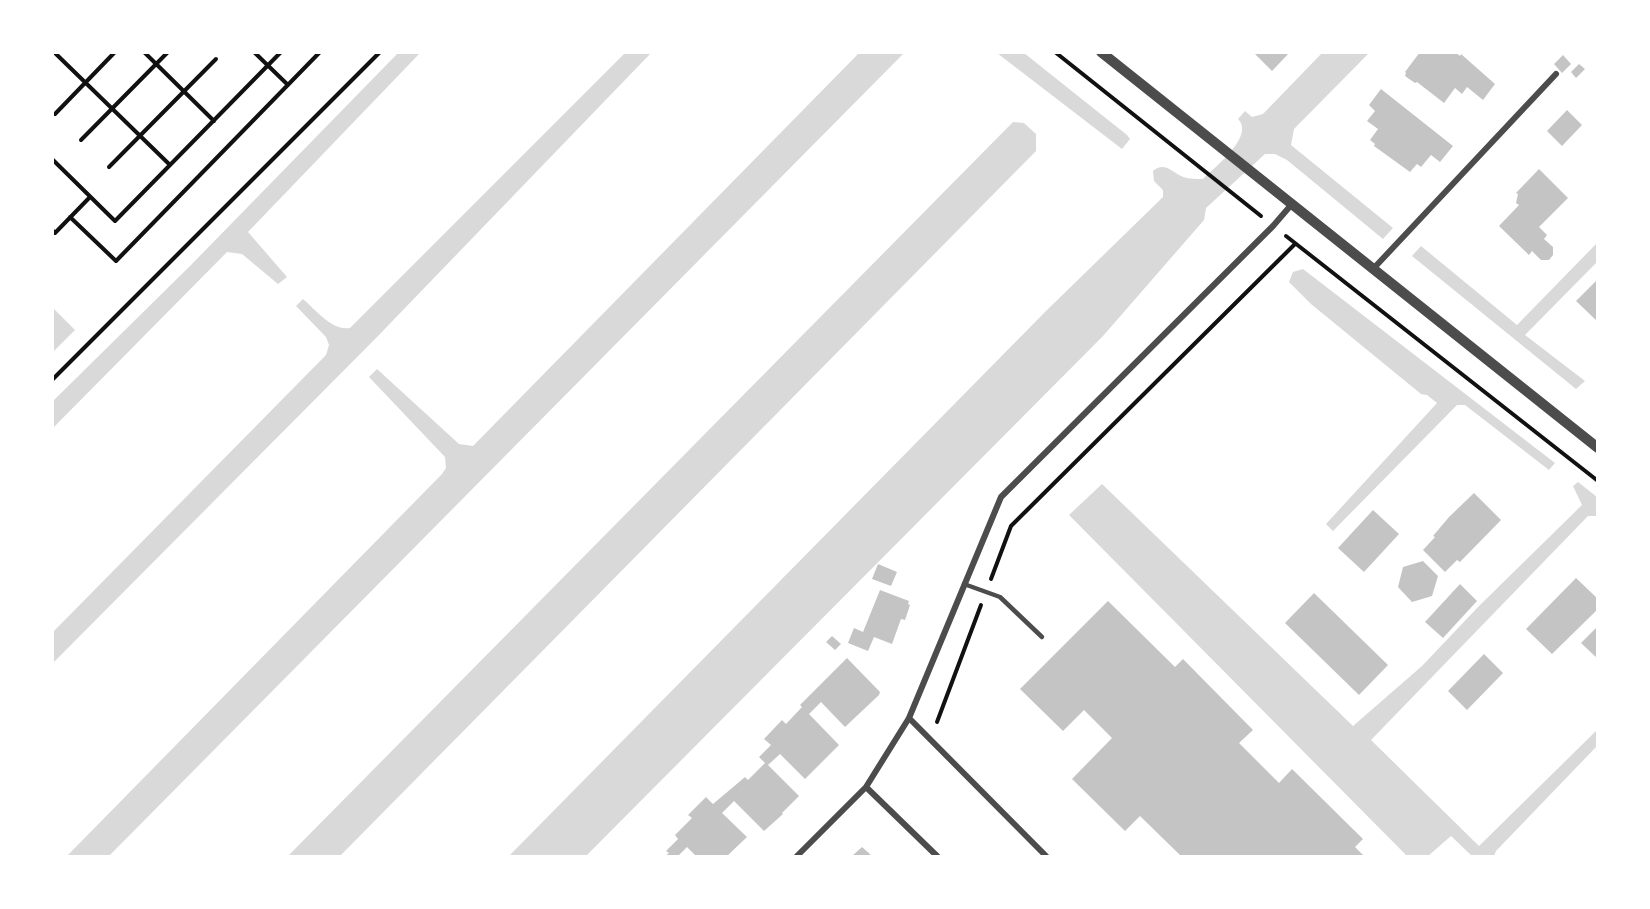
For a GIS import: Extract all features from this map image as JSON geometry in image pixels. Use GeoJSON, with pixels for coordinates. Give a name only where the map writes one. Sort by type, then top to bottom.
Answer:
{"type":"FeatureCollection","features":[{"type":"Feature","properties":{"kind":"street"},"geometry":{"type":"LineString","coordinates":[[1101,52],[1598,448]]}},
{"type":"Feature","properties":{"kind":"street"},"geometry":{"type":"LineString","coordinates":[[1372,269],[1556,74]]}},
{"type":"Feature","properties":{"kind":"street"},"geometry":{"type":"LineString","coordinates":[[797,856],[866,787],[909,718],[1002,497],[1273,226],[1292,204]]}},
{"type":"Feature","properties":{"kind":"street"},"geometry":{"type":"LineString","coordinates":[[909,718],[1046,856]]}},
{"type":"Feature","properties":{"kind":"street"},"geometry":{"type":"LineString","coordinates":[[866,787],[937,856]]}},
{"type":"Feature","properties":{"kind":"lane"},"geometry":{"type":"LineString","coordinates":[[964,584],[1000,597],[1042,637]]}},
{"type":"Feature","properties":{"kind":"path"},"geometry":{"type":"LineString","coordinates":[[55,114],[115,52]]}},
{"type":"Feature","properties":{"kind":"path"},"geometry":{"type":"LineString","coordinates":[[144,52],[214,121]]}},
{"type":"Feature","properties":{"kind":"path"},"geometry":{"type":"LineString","coordinates":[[81,141],[168,52]]}},
{"type":"Feature","properties":{"kind":"path"},"geometry":{"type":"LineString","coordinates":[[254,52],[288,85]]}},
{"type":"Feature","properties":{"kind":"path"},"geometry":{"type":"LineString","coordinates":[[52,159],[115,221],[281,52]]}},
{"type":"Feature","properties":{"kind":"path"},"geometry":{"type":"LineString","coordinates":[[70,217],[116,261],[320,52]]}},
{"type":"Feature","properties":{"kind":"path"},"geometry":{"type":"LineString","coordinates":[[52,380],[380,52]]}},
{"type":"Feature","properties":{"kind":"path"},"geometry":{"type":"LineString","coordinates":[[1055,52],[1295,244],[1598,481]]}},
{"type":"Feature","properties":{"kind":"path"},"geometry":{"type":"LineString","coordinates":[[54,53],[170,165]]}},
{"type":"Feature","properties":{"kind":"path"},"geometry":{"type":"LineString","coordinates":[[109,167],[216,59]]}},
{"type":"Feature","properties":{"kind":"path"},"geometry":{"type":"LineString","coordinates":[[52,230],[55,233],[90,197]]}},
{"type":"Feature","properties":{"kind":"path"},"geometry":{"type":"LineString","coordinates":[[930,739],[1011,525],[1295,244]]}},
{"type":"Feature","properties":{"kind":"shaded area"},"geometry":{"type":"Polygon","coordinates":[[[399,52],[420,53],[248,232],[287,277],[278,284],[242,254],[227,252],[53,428],[53,401],[191,265],[399,52]]]}},
{"type":"Feature","properties":{"kind":"shaded area"},"geometry":{"type":"Polygon","coordinates":[[[625,53],[651,53],[377,337],[53,663],[53,632],[326,355],[329,345],[326,337],[296,306],[303,299],[331,323],[350,328],[625,53]]]}},
{"type":"Feature","properties":{"kind":"shaded area"},"geometry":{"type":"Polygon","coordinates":[[[859,53],[904,53],[109,856],[67,856],[446,468],[445,457],[369,377],[377,369],[459,444],[473,446],[859,53]]]}},
{"type":"Feature","properties":{"kind":"shaded area"},"geometry":{"type":"Polygon","coordinates":[[[997,53],[1024,53],[1130,139],[1122,149],[997,53]]]}},
{"type":"Feature","properties":{"kind":"shaded area"},"geometry":{"type":"Polygon","coordinates":[[[1322,53],[1369,53],[1294,129],[1291,145],[1393,228],[1383,239],[1287,160],[1275,154],[1265,154],[1206,208],[1204,220],[1103,336],[586,856],[509,856],[1046,311],[1163,197],[1163,190],[1154,181],[1153,171],[1164,167],[1183,177],[1203,179],[1238,142],[1242,126],[1238,119],[1245,111],[1252,117],[1263,114],[1322,53]]]}},
{"type":"Feature","properties":{"kind":"shaded area"},"geometry":{"type":"Polygon","coordinates":[[[1013,122],[1024,123],[1036,134],[1036,151],[340,856],[288,856],[1013,122]]]}},
{"type":"Feature","properties":{"kind":"shaded area"},"geometry":{"type":"Polygon","coordinates":[[[1597,243],[1597,262],[1525,335],[1585,381],[1576,389],[1412,256],[1421,246],[1517,325],[1597,243]]]}},
{"type":"Feature","properties":{"kind":"shaded area"},"geometry":{"type":"Polygon","coordinates":[[[1303,269],[1555,463],[1549,470],[1465,405],[1457,405],[1333,531],[1326,524],[1437,403],[1427,395],[1421,394],[1311,304],[1289,282],[1293,272],[1303,269]]]}},
{"type":"Feature","properties":{"kind":"shaded area"},"geometry":{"type":"Polygon","coordinates":[[[53,308],[75,330],[53,352],[53,308]]]}},
{"type":"Feature","properties":{"kind":"shaded area"},"geometry":{"type":"Polygon","coordinates":[[[1578,482],[1597,497],[1597,516],[1588,516],[1371,740],[1479,846],[1597,730],[1597,746],[1496,851],[1494,856],[1472,856],[1451,836],[1428,856],[1407,856],[1069,515],[1102,484],[1353,726],[1422,666],[1479,606],[1582,505],[1573,486],[1578,482]]]}},
{"type":"Feature","properties":{"kind":"building"},"geometry":{"type":"Polygon","coordinates":[[[1253,52],[1290,52],[1272,71],[1253,52]]]}},
{"type":"Feature","properties":{"kind":"building"},"geometry":{"type":"Polygon","coordinates":[[[1420,52],[1455,52],[1460,56],[1461,54],[1495,84],[1483,100],[1467,87],[1462,94],[1455,88],[1444,103],[1417,82],[1405,76],[1405,72],[1420,52]]]}},
{"type":"Feature","properties":{"kind":"building"},"geometry":{"type":"Polygon","coordinates":[[[1563,55],[1571,64],[1562,73],[1554,64],[1563,55]]]}},
{"type":"Feature","properties":{"kind":"building"},"geometry":{"type":"Polygon","coordinates":[[[1579,64],[1585,69],[1576,78],[1571,72],[1579,64]]]}},
{"type":"Feature","properties":{"kind":"building"},"geometry":{"type":"Polygon","coordinates":[[[1381,89],[1453,146],[1440,162],[1431,155],[1421,167],[1417,164],[1410,172],[1374,146],[1375,144],[1370,140],[1378,129],[1367,121],[1375,111],[1369,105],[1381,89]]]}},
{"type":"Feature","properties":{"kind":"building"},"geometry":{"type":"Polygon","coordinates":[[[1567,110],[1582,125],[1562,146],[1547,131],[1567,110]]]}},
{"type":"Feature","properties":{"kind":"building"},"geometry":{"type":"Polygon","coordinates":[[[1539,169],[1568,198],[1539,227],[1547,235],[1544,239],[1553,247],[1553,255],[1549,260],[1541,260],[1532,251],[1529,255],[1499,226],[1519,205],[1516,203],[1518,194],[1516,193],[1539,169]]]}},
{"type":"Feature","properties":{"kind":"building"},"geometry":{"type":"Polygon","coordinates":[[[1598,279],[1598,322],[1576,301],[1598,279]]]}},
{"type":"Feature","properties":{"kind":"building"},"geometry":{"type":"Polygon","coordinates":[[[1474,493],[1501,520],[1460,562],[1457,560],[1445,572],[1423,550],[1449,517],[1474,493]]]}},
{"type":"Feature","properties":{"kind":"building"},"geometry":{"type":"Polygon","coordinates":[[[1373,510],[1399,534],[1364,572],[1338,548],[1373,510]]]}},
{"type":"Feature","properties":{"kind":"building"},"geometry":{"type":"Polygon","coordinates":[[[1423,561],[1438,576],[1432,596],[1412,602],[1398,587],[1403,567],[1423,561]]]}},
{"type":"Feature","properties":{"kind":"building"},"geometry":{"type":"Polygon","coordinates":[[[878,564],[897,572],[891,586],[872,579],[878,564]]]}},
{"type":"Feature","properties":{"kind":"building"},"geometry":{"type":"Polygon","coordinates":[[[1576,578],[1598,599],[1598,609],[1552,654],[1526,629],[1576,578]]]}},
{"type":"Feature","properties":{"kind":"building"},"geometry":{"type":"Polygon","coordinates":[[[1460,584],[1477,601],[1443,638],[1425,622],[1460,584]]]}},
{"type":"Feature","properties":{"kind":"building"},"geometry":{"type":"Polygon","coordinates":[[[880,590],[909,601],[910,605],[905,620],[901,619],[892,644],[874,637],[868,651],[848,643],[854,628],[863,632],[880,590]]]}},
{"type":"Feature","properties":{"kind":"building"},"geometry":{"type":"Polygon","coordinates":[[[1314,593],[1388,665],[1359,695],[1285,623],[1314,593]]]}},
{"type":"Feature","properties":{"kind":"building"},"geometry":{"type":"Polygon","coordinates":[[[1108,601],[1175,667],[1183,659],[1253,730],[1239,743],[1279,783],[1292,769],[1363,839],[1355,847],[1364,856],[1181,856],[1140,816],[1125,831],[1072,779],[1112,738],[1084,710],[1063,731],[1020,689],[1108,601]]]}},
{"type":"Feature","properties":{"kind":"building"},"geometry":{"type":"Polygon","coordinates":[[[1598,626],[1598,659],[1581,643],[1598,626]]]}},
{"type":"Feature","properties":{"kind":"building"},"geometry":{"type":"Polygon","coordinates":[[[832,636],[841,644],[835,650],[826,642],[832,636]]]}},
{"type":"Feature","properties":{"kind":"building"},"geometry":{"type":"Polygon","coordinates":[[[1484,654],[1503,673],[1467,710],[1448,691],[1484,654]]]}},
{"type":"Feature","properties":{"kind":"building"},"geometry":{"type":"Polygon","coordinates":[[[847,658],[880,692],[879,695],[845,727],[821,702],[809,714],[839,745],[805,779],[780,754],[768,765],[799,796],[783,814],[764,831],[734,801],[722,813],[747,837],[727,856],[696,856],[687,847],[678,856],[665,856],[669,853],[666,851],[678,839],[675,835],[692,818],[688,815],[706,797],[713,804],[745,777],[748,780],[765,763],[759,757],[771,745],[764,739],[782,720],[786,724],[802,707],[800,705],[847,658]]]}},
{"type":"Feature","properties":{"kind":"building"},"geometry":{"type":"Polygon","coordinates":[[[862,847],[872,856],[852,856],[862,847]]]}}]}
